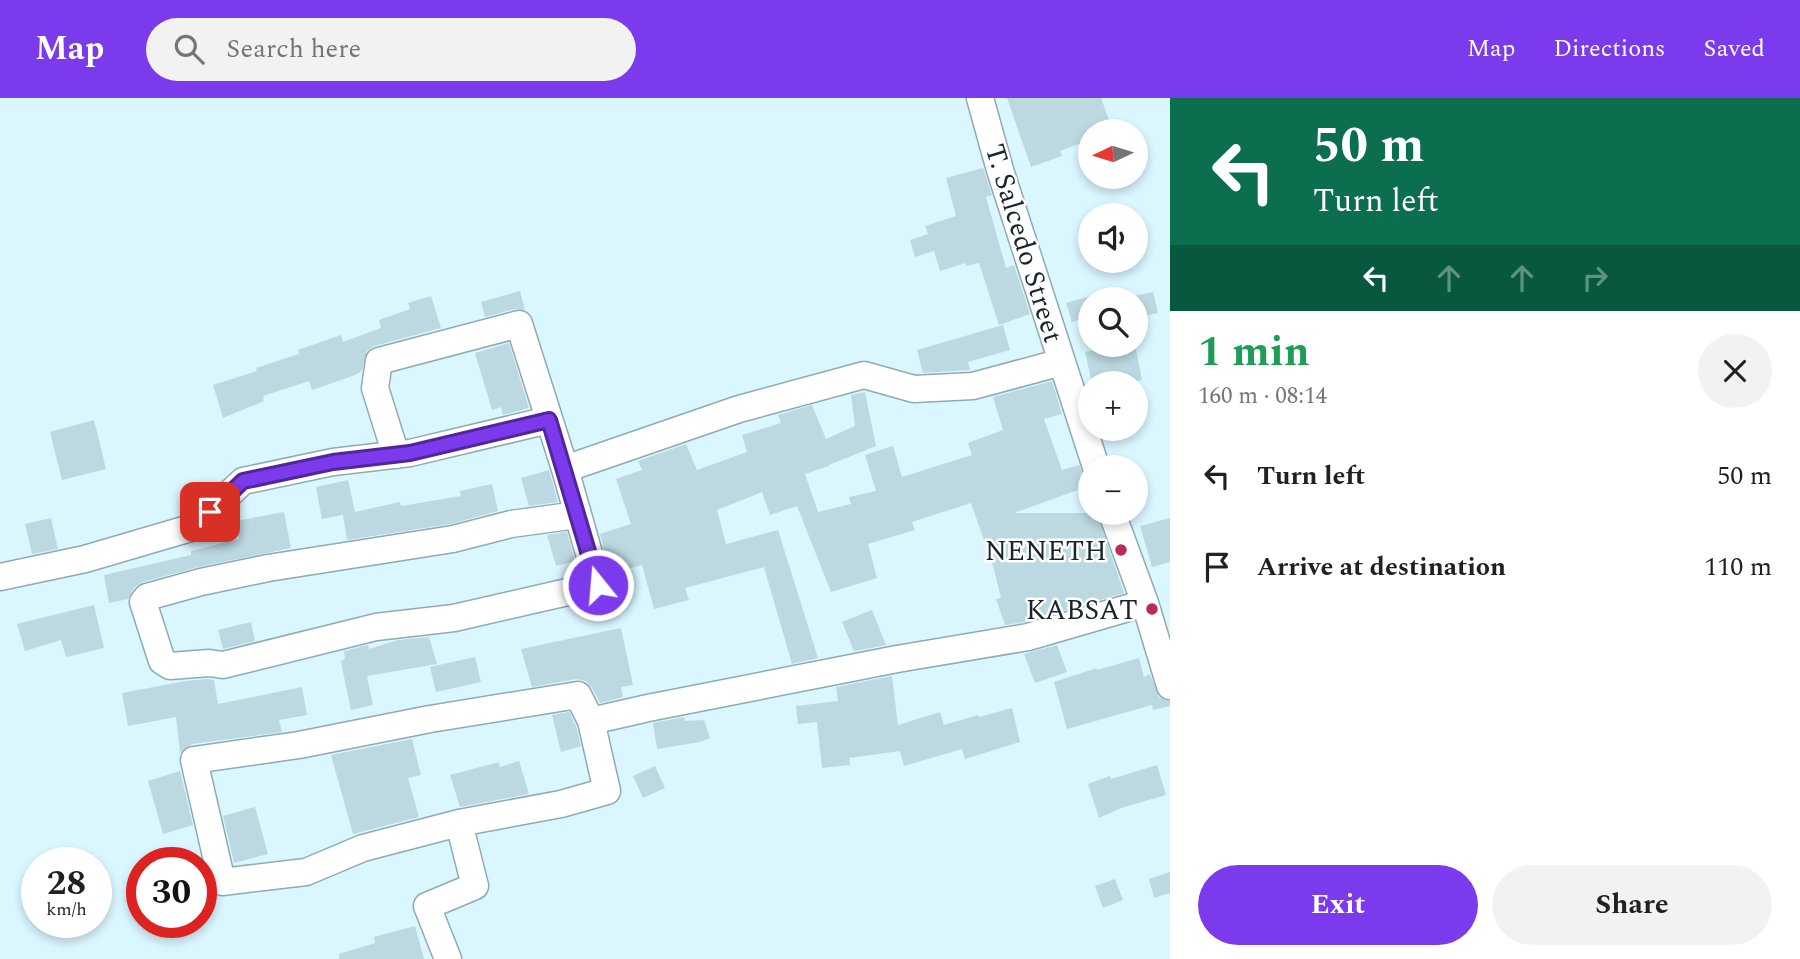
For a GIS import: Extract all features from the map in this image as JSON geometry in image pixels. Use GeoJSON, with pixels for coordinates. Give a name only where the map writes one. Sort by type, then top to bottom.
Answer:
{"type":"FeatureCollection","features":[{"type":"Feature","properties":{"kind":"street","name":"T. Salcedo Street"},"geometry":{"type":"LineString","coordinates":[[980,98],[1000,170],[1093,455]]}},
{"type":"Feature","properties":{"kind":"street"},"geometry":{"type":"LineString","coordinates":[[396,455],[374,388],[379,361],[519,324],[598,585],[454,618],[376,627],[223,665],[209,663],[170,666],[163,661],[144,602],[147,597],[268,568],[453,539],[510,524],[577,516]]}},
{"type":"Feature","properties":{"kind":"street"},"geometry":{"type":"LineString","coordinates":[[565,469],[739,409],[864,375],[914,389],[973,386],[1062,362]]}},
{"type":"Feature","properties":{"kind":"street"},"geometry":{"type":"LineString","coordinates":[[0,577],[85,559],[194,527],[243,481],[333,462],[396,455],[549,420]]}},
{"type":"Feature","properties":{"kind":"street"},"geometry":{"type":"LineString","coordinates":[[1116,525],[1170,687]]}},
{"type":"Feature","properties":{"kind":"street"},"geometry":{"type":"LineString","coordinates":[[591,721],[897,659],[1028,637],[1144,603]]}},
{"type":"Feature","properties":{"kind":"street"},"geometry":{"type":"LineString","coordinates":[[578,695],[591,721],[607,790],[561,804],[458,823],[363,848],[306,872],[222,882],[194,760],[299,746],[430,719],[578,695]]}},
{"type":"Feature","properties":{"kind":"street"},"geometry":{"type":"LineString","coordinates":[[448,959],[428,906],[475,886],[458,823]]}},
{"type":"Feature","properties":{"kind":"building"},"geometry":{"type":"Polygon","coordinates":[[[1007,98],[1101,98],[1109,119],[1078,119],[1078,144],[1060,151],[1062,156],[1031,167],[1007,98]]]}},
{"type":"Feature","properties":{"kind":"building"},"geometry":{"type":"Polygon","coordinates":[[[983,168],[992,195],[986,197],[1006,268],[1014,265],[1030,314],[999,325],[979,263],[966,266],[966,263],[940,271],[934,251],[915,257],[910,240],[928,234],[925,226],[956,216],[946,178],[983,168]]]}},
{"type":"Feature","properties":{"kind":"building"},"geometry":{"type":"Polygon","coordinates":[[[520,291],[525,310],[515,309],[485,317],[481,302],[520,291]]]}},
{"type":"Feature","properties":{"kind":"building"},"geometry":{"type":"Polygon","coordinates":[[[1153,292],[1158,313],[1148,315],[1148,293],[1153,292]]]}},
{"type":"Feature","properties":{"kind":"building"},"geometry":{"type":"Polygon","coordinates":[[[431,296],[441,328],[374,346],[367,351],[362,371],[355,375],[312,390],[309,381],[263,396],[264,401],[223,418],[213,385],[257,371],[256,368],[299,354],[298,350],[341,335],[343,342],[381,328],[379,320],[410,309],[408,303],[431,296]]]}},
{"type":"Feature","properties":{"kind":"building"},"geometry":{"type":"Polygon","coordinates":[[[1078,300],[1078,320],[1072,322],[1066,303],[1078,300]]]}},
{"type":"Feature","properties":{"kind":"building"},"geometry":{"type":"Polygon","coordinates":[[[1003,325],[1010,350],[968,362],[970,370],[923,373],[917,350],[1003,325]]]}},
{"type":"Feature","properties":{"kind":"building"},"geometry":{"type":"Polygon","coordinates":[[[509,343],[529,408],[503,415],[501,407],[492,410],[475,353],[509,343]]]}},
{"type":"Feature","properties":{"kind":"building"},"geometry":{"type":"Polygon","coordinates":[[[1086,357],[1137,357],[1140,371],[1089,371],[1086,357]]]}},
{"type":"Feature","properties":{"kind":"building"},"geometry":{"type":"Polygon","coordinates":[[[1052,381],[1062,414],[1044,419],[1062,470],[1078,465],[1078,490],[1014,513],[1078,513],[1078,525],[1101,525],[1124,593],[1005,625],[996,599],[1001,598],[993,566],[971,503],[912,522],[915,530],[868,544],[877,578],[831,592],[797,506],[770,515],[762,492],[717,510],[726,544],[778,530],[818,658],[792,664],[764,567],[685,588],[689,600],[654,609],[642,565],[611,574],[600,534],[631,524],[616,479],[642,470],[638,461],[686,444],[697,470],[747,452],[742,435],[781,423],[778,415],[812,405],[826,439],[855,426],[851,395],[865,392],[876,446],[805,474],[818,512],[851,504],[849,497],[876,491],[865,455],[893,446],[902,477],[972,455],[968,443],[1003,430],[993,397],[1052,381]]]}},
{"type":"Feature","properties":{"kind":"building"},"geometry":{"type":"Polygon","coordinates":[[[94,420],[106,469],[62,480],[50,432],[94,420]]]}},
{"type":"Feature","properties":{"kind":"building"},"geometry":{"type":"Polygon","coordinates":[[[549,470],[558,502],[529,506],[521,478],[549,470]]]}},
{"type":"Feature","properties":{"kind":"building"},"geometry":{"type":"Polygon","coordinates":[[[348,480],[355,512],[400,502],[401,506],[461,496],[460,491],[492,484],[498,511],[450,524],[347,540],[343,515],[322,519],[316,487],[348,480]]]}},
{"type":"Feature","properties":{"kind":"building"},"geometry":{"type":"Polygon","coordinates":[[[284,512],[291,548],[198,567],[143,582],[135,587],[128,599],[109,603],[104,575],[191,555],[191,551],[239,539],[235,521],[284,512]]]}},
{"type":"Feature","properties":{"kind":"building"},"geometry":{"type":"Polygon","coordinates":[[[51,518],[58,549],[32,554],[25,524],[51,518]]]}},
{"type":"Feature","properties":{"kind":"building"},"geometry":{"type":"Polygon","coordinates":[[[1170,518],[1170,562],[1152,567],[1140,526],[1170,518]]]}},
{"type":"Feature","properties":{"kind":"building"},"geometry":{"type":"Polygon","coordinates":[[[567,532],[575,561],[556,566],[547,535],[567,532]]]}},
{"type":"Feature","properties":{"kind":"building"},"geometry":{"type":"Polygon","coordinates":[[[94,605],[104,648],[66,657],[61,640],[25,651],[17,624],[94,605]]]}},
{"type":"Feature","properties":{"kind":"building"},"geometry":{"type":"Polygon","coordinates":[[[872,610],[886,645],[854,651],[842,622],[872,610]]]}},
{"type":"Feature","properties":{"kind":"building"},"geometry":{"type":"Polygon","coordinates":[[[251,622],[255,641],[223,649],[218,630],[251,622]]]}},
{"type":"Feature","properties":{"kind":"building"},"geometry":{"type":"Polygon","coordinates":[[[621,628],[633,685],[621,687],[623,697],[600,703],[586,681],[576,679],[532,687],[521,649],[621,628]]]}},
{"type":"Feature","properties":{"kind":"building"},"geometry":{"type":"Polygon","coordinates":[[[429,637],[437,664],[367,676],[373,705],[351,710],[341,662],[345,658],[344,651],[429,637]]]}},
{"type":"Feature","properties":{"kind":"building"},"geometry":{"type":"Polygon","coordinates":[[[1057,645],[1067,672],[1035,683],[1024,654],[1057,645]]]}},
{"type":"Feature","properties":{"kind":"building"},"geometry":{"type":"Polygon","coordinates":[[[475,657],[481,682],[436,692],[430,667],[475,657]]]}},
{"type":"Feature","properties":{"kind":"building"},"geometry":{"type":"Polygon","coordinates":[[[1139,658],[1144,677],[1150,674],[1159,697],[1170,701],[1170,706],[1153,710],[1152,705],[1067,729],[1054,682],[1139,658]]]}},
{"type":"Feature","properties":{"kind":"building"},"geometry":{"type":"Polygon","coordinates":[[[892,676],[898,725],[940,712],[944,725],[1012,708],[1020,742],[965,759],[962,749],[904,766],[900,751],[849,758],[850,765],[822,768],[817,722],[798,724],[796,706],[838,701],[836,687],[892,676]]]}},
{"type":"Feature","properties":{"kind":"building"},"geometry":{"type":"Polygon","coordinates":[[[214,680],[218,704],[302,687],[307,715],[279,720],[282,732],[192,744],[180,753],[176,717],[128,726],[122,693],[214,680]]]}},
{"type":"Feature","properties":{"kind":"building"},"geometry":{"type":"Polygon","coordinates":[[[569,712],[581,746],[561,752],[552,715],[569,712]]]}},
{"type":"Feature","properties":{"kind":"building"},"geometry":{"type":"Polygon","coordinates":[[[684,717],[685,721],[704,720],[710,738],[657,749],[653,723],[684,717]]]}},
{"type":"Feature","properties":{"kind":"building"},"geometry":{"type":"Polygon","coordinates":[[[412,739],[421,775],[408,778],[419,817],[353,834],[331,755],[412,739]]]}},
{"type":"Feature","properties":{"kind":"building"},"geometry":{"type":"Polygon","coordinates":[[[519,761],[529,794],[460,807],[450,775],[499,762],[500,767],[519,761]]]}},
{"type":"Feature","properties":{"kind":"building"},"geometry":{"type":"Polygon","coordinates":[[[1157,765],[1166,795],[1121,808],[1099,818],[1088,784],[1157,765]]]}},
{"type":"Feature","properties":{"kind":"building"},"geometry":{"type":"Polygon","coordinates":[[[655,766],[665,788],[643,798],[633,776],[655,766]]]}},
{"type":"Feature","properties":{"kind":"building"},"geometry":{"type":"Polygon","coordinates":[[[180,771],[193,825],[163,834],[148,781],[180,771]]]}},
{"type":"Feature","properties":{"kind":"building"},"geometry":{"type":"Polygon","coordinates":[[[255,807],[268,854],[234,863],[223,816],[255,807]]]}},
{"type":"Feature","properties":{"kind":"building"},"geometry":{"type":"Polygon","coordinates":[[[1170,872],[1170,893],[1154,898],[1149,879],[1170,872]]]}},
{"type":"Feature","properties":{"kind":"building"},"geometry":{"type":"Polygon","coordinates":[[[1115,879],[1123,900],[1103,908],[1095,886],[1115,879]]]}},
{"type":"Feature","properties":{"kind":"building"},"geometry":{"type":"Polygon","coordinates":[[[415,926],[424,959],[339,959],[339,954],[375,943],[374,937],[415,926]]]}},
{"type":"Feature","properties":{"kind":"place","name":"NENETH"},"geometry":{"type":"Point","coordinates":[1121,550]}},
{"type":"Feature","properties":{"kind":"place","name":"KABSAT"},"geometry":{"type":"Point","coordinates":[1152,609]}},
{"type":"Feature","properties":{"kind":"route"},"geometry":{"type":"LineString","coordinates":[[210,512],[243,481],[333,462],[410,453],[549,420],[598,585]]}}]}
